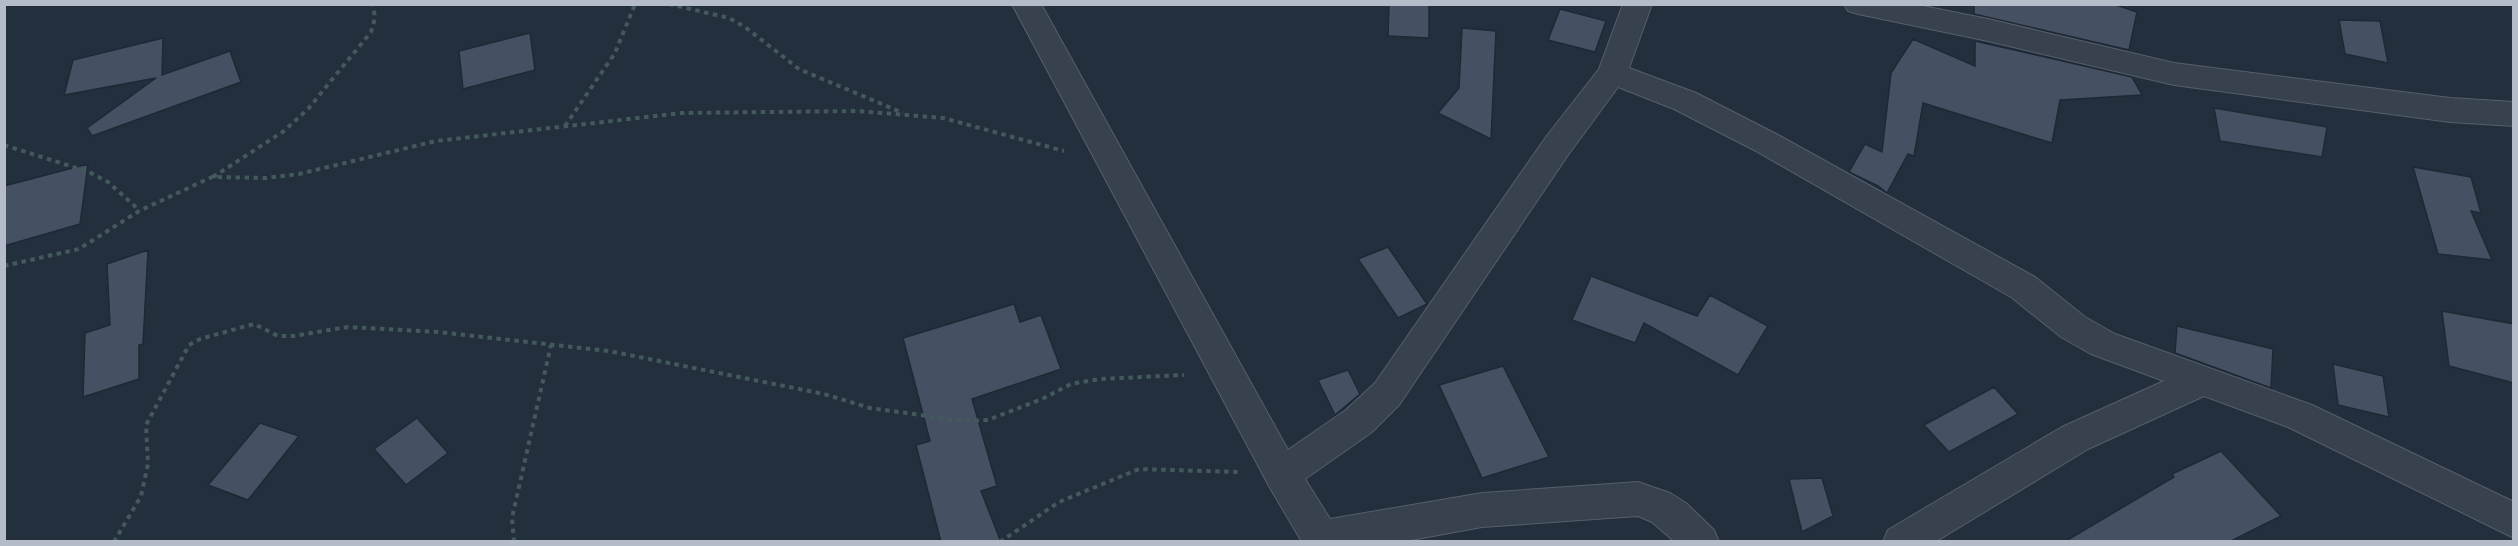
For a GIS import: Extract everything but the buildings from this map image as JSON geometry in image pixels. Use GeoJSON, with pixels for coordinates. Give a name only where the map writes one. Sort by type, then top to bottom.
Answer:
{"type":"FeatureCollection","features":[{"type":"Feature","properties":{"kind":"street"},"geometry":{"type":"LineString","coordinates":[[1026,4],[1111,164],[1282,474],[1322,540],[1482,510],[1638,499],[1652,501],[1669,512],[1701,542]]}},
{"type":"Feature","properties":{"kind":"street"},"geometry":{"type":"LineString","coordinates":[[1282,474],[1359,422],[1387,394],[1557,146],[1612,73],[1638,4]]}},
{"type":"Feature","properties":{"kind":"street"},"geometry":{"type":"LineString","coordinates":[[1858,4],[1988,30],[2174,74],[2450,110],[2514,114]]}},
{"type":"Feature","properties":{"kind":"street"},"geometry":{"type":"LineString","coordinates":[[1612,73],[1685,101],[1767,143],[2023,287],[2073,327],[2103,344],[2300,416],[2514,521]]}},
{"type":"Feature","properties":{"kind":"street"},"geometry":{"type":"LineString","coordinates":[[1900,542],[2075,438],[2203,380]]}},
{"type":"Feature","properties":{"kind":"path"},"geometry":{"type":"LineString","coordinates":[[4,266],[79,249],[114,229],[139,211],[212,177],[284,131],[308,109],[371,32],[375,18],[373,4]]}},
{"type":"Feature","properties":{"kind":"path"},"geometry":{"type":"LineString","coordinates":[[565,126],[609,67],[635,4]]}},
{"type":"Feature","properties":{"kind":"path"},"geometry":{"type":"LineString","coordinates":[[669,4],[729,18],[745,27],[800,69],[907,115]]}},
{"type":"Feature","properties":{"kind":"path"},"geometry":{"type":"LineString","coordinates":[[212,177],[266,178],[298,174],[436,141],[682,113],[858,111],[943,118],[1111,164]]}},
{"type":"Feature","properties":{"kind":"path"},"geometry":{"type":"LineString","coordinates":[[4,145],[89,172],[108,182],[139,211]]}},
{"type":"Feature","properties":{"kind":"path"},"geometry":{"type":"LineString","coordinates":[[114,542],[141,496],[148,464],[146,425],[189,345],[200,339],[254,324],[278,336],[293,336],[348,327],[438,332],[609,351],[824,394],[870,408],[964,421],[988,420],[1042,399],[1071,384],[1100,379],[1227,373]]}},
{"type":"Feature","properties":{"kind":"path"},"geometry":{"type":"LineString","coordinates":[[514,542],[512,518],[551,345]]}},
{"type":"Feature","properties":{"kind":"path"},"geometry":{"type":"LineString","coordinates":[[1000,542],[1059,502],[1138,469],[1282,474]]}}]}
